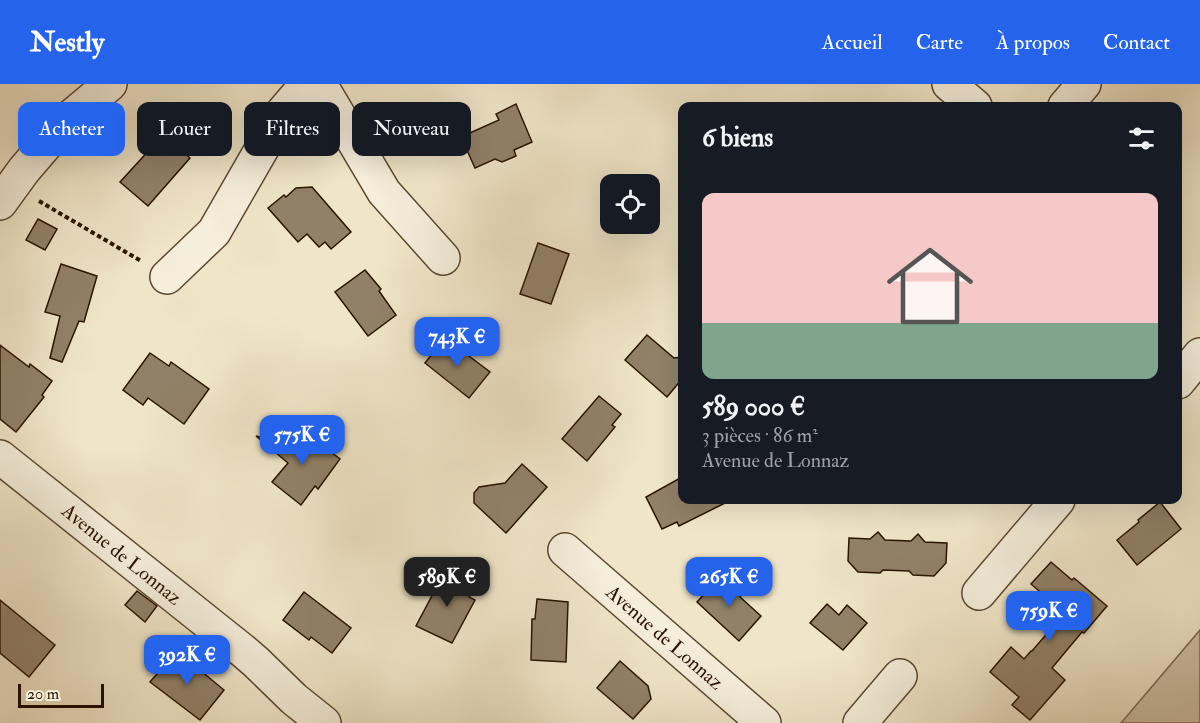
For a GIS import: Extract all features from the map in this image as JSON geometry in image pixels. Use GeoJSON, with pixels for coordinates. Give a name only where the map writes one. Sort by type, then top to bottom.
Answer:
{"type":"FeatureCollection","features":[{"type":"Feature","properties":{"kind":"street"},"geometry":{"type":"LineString","coordinates":[[6,194],[66,121],[110,84]]}},
{"type":"Feature","properties":{"kind":"street"},"geometry":{"type":"LineString","coordinates":[[167,277],[214,232],[283,112],[307,84]]}},
{"type":"Feature","properties":{"kind":"street"},"geometry":{"type":"LineString","coordinates":[[320,84],[384,192],[443,258]]}},
{"type":"Feature","properties":{"kind":"street"},"geometry":{"type":"LineString","coordinates":[[949,84],[970,102]]}},
{"type":"Feature","properties":{"kind":"street"},"geometry":{"type":"LineString","coordinates":[[1068,102],[1084,84]]}},
{"type":"Feature","properties":{"kind":"street"},"geometry":{"type":"LineString","coordinates":[[1182,377],[1200,355]]}},
{"type":"Feature","properties":{"kind":"street","name":"Avenue de Lonnaz"},"geometry":{"type":"LineString","coordinates":[[0,457],[249,656],[294,699],[324,723]]}},
{"type":"Feature","properties":{"kind":"street"},"geometry":{"type":"LineString","coordinates":[[979,593],[1055,504]]}},
{"type":"Feature","properties":{"kind":"street","name":"Avenue de Lonnaz"},"geometry":{"type":"LineString","coordinates":[[565,550],[764,723]]}},
{"type":"Feature","properties":{"kind":"street"},"geometry":{"type":"LineString","coordinates":[[860,723],[900,676]]}},
{"type":"Feature","properties":{"kind":"path"},"geometry":{"type":"LineString","coordinates":[[6,194],[167,277]]}},
{"type":"Feature","properties":{"kind":"shaded area"},"geometry":{"type":"Polygon","coordinates":[[[1200,630],[1200,723],[1121,723],[1200,630]]]}},
{"type":"Feature","properties":{"kind":"building"},"geometry":{"type":"Polygon","coordinates":[[[516,104],[532,142],[514,150],[516,156],[502,162],[495,159],[475,168],[470,156],[471,133],[499,120],[496,114],[516,104]]]}},
{"type":"Feature","properties":{"kind":"building"},"geometry":{"type":"Polygon","coordinates":[[[144,156],[188,156],[190,158],[148,206],[120,182],[144,156]]]}},
{"type":"Feature","properties":{"kind":"building"},"geometry":{"type":"Polygon","coordinates":[[[312,187],[351,232],[331,249],[325,242],[319,247],[307,234],[298,242],[268,208],[296,188],[312,187]]]}},
{"type":"Feature","properties":{"kind":"building"},"geometry":{"type":"Polygon","coordinates":[[[38,219],[57,229],[45,250],[26,240],[38,219]]]}},
{"type":"Feature","properties":{"kind":"building"},"geometry":{"type":"Polygon","coordinates":[[[538,243],[569,254],[551,304],[520,294],[538,243]]]}},
{"type":"Feature","properties":{"kind":"building"},"geometry":{"type":"Polygon","coordinates":[[[61,264],[97,276],[84,322],[79,321],[62,362],[50,358],[60,316],[45,312],[61,264]]]}},
{"type":"Feature","properties":{"kind":"building"},"geometry":{"type":"Polygon","coordinates":[[[365,270],[381,289],[379,291],[396,315],[368,336],[335,292],[365,270]]]}},
{"type":"Feature","properties":{"kind":"building"},"geometry":{"type":"Polygon","coordinates":[[[647,335],[674,358],[678,358],[678,384],[667,397],[625,360],[647,335]]]}},
{"type":"Feature","properties":{"kind":"building"},"geometry":{"type":"Polygon","coordinates":[[[445,338],[490,372],[469,398],[425,363],[445,338]]]}},
{"type":"Feature","properties":{"kind":"building"},"geometry":{"type":"Polygon","coordinates":[[[0,345],[52,381],[42,395],[44,397],[16,432],[0,419],[0,345]]]}},
{"type":"Feature","properties":{"kind":"building"},"geometry":{"type":"Polygon","coordinates":[[[150,353],[169,366],[171,362],[209,389],[184,424],[148,398],[143,405],[123,390],[150,353]]]}},
{"type":"Feature","properties":{"kind":"building"},"geometry":{"type":"Polygon","coordinates":[[[599,396],[621,414],[612,425],[615,427],[587,461],[562,439],[599,396]]]}},
{"type":"Feature","properties":{"kind":"building"},"geometry":{"type":"Polygon","coordinates":[[[306,433],[340,459],[318,489],[315,486],[301,505],[272,482],[288,463],[256,436],[295,446],[306,433]]]}},
{"type":"Feature","properties":{"kind":"building"},"geometry":{"type":"Polygon","coordinates":[[[522,464],[547,487],[506,533],[474,503],[474,493],[479,487],[505,483],[522,464]]]}},
{"type":"Feature","properties":{"kind":"building"},"geometry":{"type":"Polygon","coordinates":[[[678,479],[678,504],[723,504],[679,526],[677,522],[662,529],[646,497],[678,479]]]}},
{"type":"Feature","properties":{"kind":"building"},"geometry":{"type":"Polygon","coordinates":[[[1158,504],[1162,504],[1181,529],[1137,565],[1117,540],[1139,522],[1138,520],[1158,504]]]}},
{"type":"Feature","properties":{"kind":"building"},"geometry":{"type":"Polygon","coordinates":[[[878,532],[885,540],[911,541],[918,534],[925,542],[947,543],[946,563],[934,576],[913,575],[909,571],[858,572],[848,561],[849,538],[870,539],[878,532]]]}},
{"type":"Feature","properties":{"kind":"building"},"geometry":{"type":"Polygon","coordinates":[[[1051,562],[1107,606],[1052,668],[1065,680],[1030,720],[1012,705],[1019,697],[990,672],[1011,647],[1024,659],[1063,615],[1031,584],[1051,562]]]}},
{"type":"Feature","properties":{"kind":"building"},"geometry":{"type":"Polygon","coordinates":[[[444,573],[475,588],[469,597],[475,600],[452,643],[416,626],[444,573]]]}},
{"type":"Feature","properties":{"kind":"building"},"geometry":{"type":"Polygon","coordinates":[[[723,574],[743,593],[740,597],[761,616],[739,641],[697,602],[723,574]]]}},
{"type":"Feature","properties":{"kind":"building"},"geometry":{"type":"Polygon","coordinates":[[[137,591],[157,606],[145,622],[125,605],[137,591]]]}},
{"type":"Feature","properties":{"kind":"building"},"geometry":{"type":"Polygon","coordinates":[[[304,592],[351,628],[332,653],[311,637],[309,640],[283,620],[304,592]]]}},
{"type":"Feature","properties":{"kind":"building"},"geometry":{"type":"Polygon","coordinates":[[[537,599],[568,602],[566,662],[531,660],[532,619],[535,619],[537,599]]]}},
{"type":"Feature","properties":{"kind":"building"},"geometry":{"type":"Polygon","coordinates":[[[0,600],[55,645],[29,677],[0,653],[0,600]]]}},
{"type":"Feature","properties":{"kind":"building"},"geometry":{"type":"Polygon","coordinates":[[[827,604],[839,615],[847,605],[867,623],[843,650],[810,623],[827,604]]]}},
{"type":"Feature","properties":{"kind":"building"},"geometry":{"type":"Polygon","coordinates":[[[177,651],[224,690],[200,720],[150,682],[177,651]]]}},
{"type":"Feature","properties":{"kind":"building"},"geometry":{"type":"Polygon","coordinates":[[[620,661],[648,686],[651,699],[633,719],[597,688],[620,661]]]}}]}
